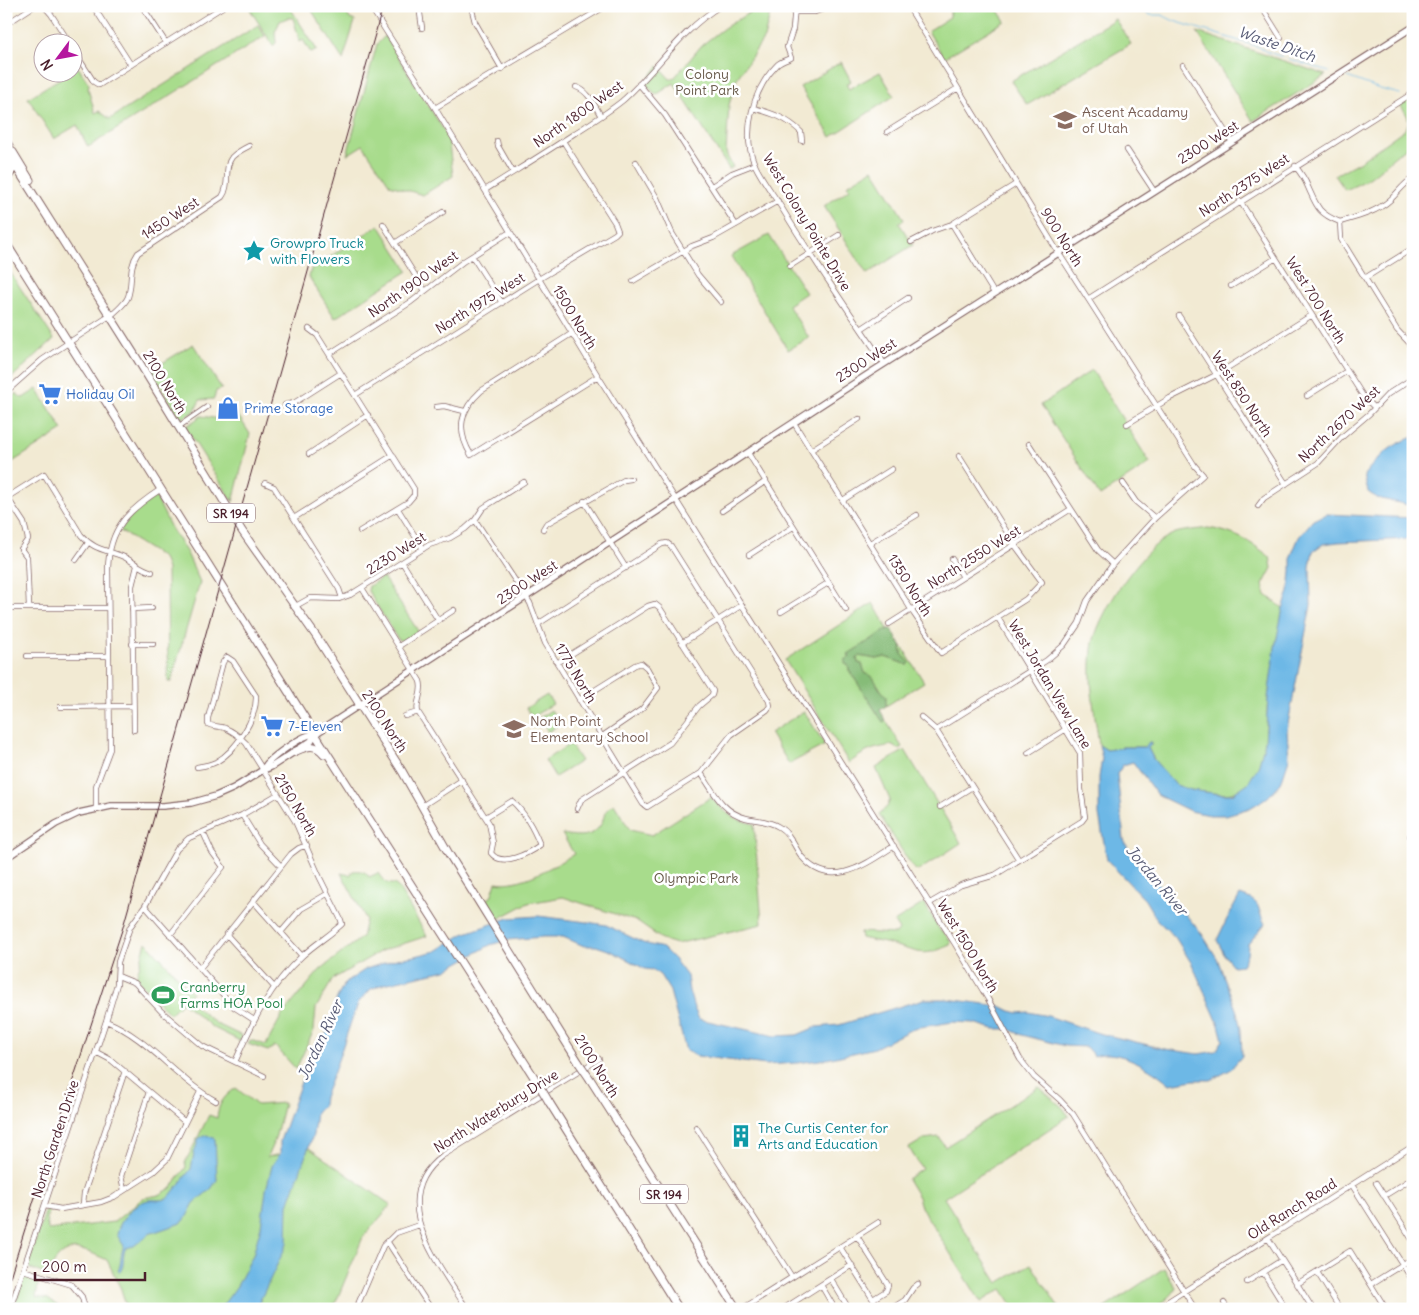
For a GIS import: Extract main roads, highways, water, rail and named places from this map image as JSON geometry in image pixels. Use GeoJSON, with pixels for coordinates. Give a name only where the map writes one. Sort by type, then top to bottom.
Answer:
{"type":"FeatureCollection","features":[{"type":"Feature","properties":{"kind":"highway","name":"2100 North"},"geometry":{"type":"LineString","coordinates":[[9,152],[242,531],[360,704],[509,951],[737,1309]]}},
{"type":"Feature","properties":{"kind":"highway"},"geometry":{"type":"LineString","coordinates":[[6,172],[9,163],[9,152]]}},
{"type":"Feature","properties":{"kind":"highway"},"geometry":{"type":"LineString","coordinates":[[9,152],[48,211],[62,240]]}},
{"type":"Feature","properties":{"kind":"highway"},"geometry":{"type":"LineString","coordinates":[[6,243],[679,1309]]}},
{"type":"Feature","properties":{"kind":"highway"},"geometry":{"type":"LineString","coordinates":[[294,752],[309,746],[317,747],[344,780]]}},
{"type":"Feature","properties":{"kind":"main road","name":"2300 West"},"geometry":{"type":"LineString","coordinates":[[315,734],[748,454],[884,363],[1413,27]]}},
{"type":"Feature","properties":{"kind":"main road"},"geometry":{"type":"LineString","coordinates":[[6,140],[9,152]]}},
{"type":"Feature","properties":{"kind":"main road"},"geometry":{"type":"LineString","coordinates":[[6,180],[15,164]]}},
{"type":"Feature","properties":{"kind":"main road"},"geometry":{"type":"LineString","coordinates":[[6,858],[56,824],[96,808],[111,806],[163,806],[192,803],[216,796],[269,768],[312,740],[315,734],[308,734],[293,744],[266,764],[263,770]]}},
{"type":"Feature","properties":{"kind":"water"},"geometry":{"type":"Polygon","coordinates":[[[1413,437],[1413,506],[1377,498],[1368,492],[1364,475],[1369,468],[1391,448],[1413,437]]]}},
{"type":"Feature","properties":{"kind":"water"},"geometry":{"type":"Polygon","coordinates":[[[1327,514],[1413,518],[1413,539],[1338,542],[1323,544],[1313,551],[1310,567],[1311,605],[1287,729],[1289,759],[1281,783],[1268,797],[1250,808],[1226,815],[1210,815],[1190,811],[1157,795],[1133,762],[1123,765],[1117,774],[1124,840],[1132,857],[1145,873],[1171,897],[1202,934],[1217,958],[1237,1012],[1241,1030],[1242,1056],[1230,1070],[1211,1080],[1194,1080],[1170,1084],[1145,1066],[1124,1057],[1113,1054],[1094,1056],[1086,1047],[1065,1046],[1022,1035],[1008,1029],[994,1029],[973,1023],[953,1022],[914,1028],[875,1048],[827,1059],[797,1063],[766,1065],[697,1056],[686,1051],[670,991],[660,975],[653,970],[645,969],[611,951],[596,946],[584,946],[563,937],[507,940],[490,945],[446,970],[384,984],[371,989],[359,1002],[324,1097],[323,1105],[316,1113],[313,1135],[288,1205],[287,1244],[256,1309],[220,1309],[237,1286],[253,1255],[261,1226],[266,1190],[272,1166],[280,1154],[280,1141],[306,1068],[326,1034],[337,998],[345,983],[366,969],[396,959],[436,951],[463,934],[509,918],[538,916],[606,925],[643,943],[663,948],[687,976],[689,991],[699,1019],[775,1036],[797,1035],[816,1027],[839,1025],[924,999],[947,999],[1000,1006],[1018,1013],[1028,1012],[1048,1016],[1098,1033],[1165,1049],[1199,1054],[1216,1051],[1223,1040],[1219,1025],[1192,964],[1175,937],[1157,920],[1145,900],[1107,860],[1099,815],[1099,777],[1102,758],[1099,745],[1107,750],[1123,747],[1145,747],[1149,742],[1152,742],[1148,748],[1154,760],[1176,785],[1191,790],[1232,794],[1248,783],[1258,767],[1265,742],[1268,698],[1275,647],[1283,608],[1289,592],[1291,556],[1299,537],[1313,520],[1327,514]]]}},
{"type":"Feature","properties":{"kind":"water"},"geometry":{"type":"Polygon","coordinates":[[[1240,895],[1256,903],[1265,924],[1248,944],[1247,955],[1242,965],[1233,966],[1225,956],[1217,940],[1240,895]]]}},
{"type":"Feature","properties":{"kind":"water"},"geometry":{"type":"Polygon","coordinates":[[[207,1135],[215,1139],[217,1180],[211,1189],[194,1203],[185,1220],[181,1223],[149,1234],[134,1246],[126,1248],[122,1269],[120,1272],[118,1271],[124,1246],[117,1235],[120,1224],[138,1204],[169,1197],[191,1169],[199,1138],[207,1135]]]}},
{"type":"Feature","properties":{"kind":"waterway","name":"Waste Ditch"},"geometry":{"type":"LineString","coordinates":[[1134,6],[1150,15],[1162,15],[1174,21],[1259,47],[1265,51],[1329,72]]}},
{"type":"Feature","properties":{"kind":"waterway","name":"Waste Ditch"},"geometry":{"type":"LineString","coordinates":[[1347,77],[1400,94]]}},
{"type":"Feature","properties":{"kind":"railway"},"geometry":{"type":"LineString","coordinates":[[6,1290],[123,927],[383,6]]}},
{"type":"Feature","properties":{"kind":"place","name":"Ascent Acadamy of Utah"},"geometry":{"type":"Point","coordinates":[1065,120]}},
{"type":"Feature","properties":{"kind":"place","name":"Growpro Truck with Flowers"},"geometry":{"type":"Point","coordinates":[254,251]}},
{"type":"Feature","properties":{"kind":"place","name":"Holiday Oil"},"geometry":{"type":"Point","coordinates":[50,394]}},
{"type":"Feature","properties":{"kind":"place","name":"Prime Storage"},"geometry":{"type":"Point","coordinates":[228,408]}},
{"type":"Feature","properties":{"kind":"place","name":"7-Eleven"},"geometry":{"type":"Point","coordinates":[272,726]}},
{"type":"Feature","properties":{"kind":"place","name":"North Point Elementary School"},"geometry":{"type":"Point","coordinates":[514,729]}},
{"type":"Feature","properties":{"kind":"place","name":"Cranberry Farms HOA Pool"},"geometry":{"type":"Point","coordinates":[163,995]}},
{"type":"Feature","properties":{"kind":"place","name":"The Curtis Center for Arts and Education"},"geometry":{"type":"Point","coordinates":[741,1136]}},
{"type":"Feature","properties":{"kind":"park label","name":"Colony Point Park"},"geometry":{"type":"Point","coordinates":[707,82]}},
{"type":"Feature","properties":{"kind":"park label","name":"Olympic Park"},"geometry":{"type":"Point","coordinates":[696,878]}},
{"type":"Feature","properties":{"kind":"water label","name":"Jordan River"},"geometry":{"type":"Point","coordinates":[1157,880]}},
{"type":"Feature","properties":{"kind":"water label","name":"Jordan River"},"geometry":{"type":"Point","coordinates":[320,1040]}}]}
